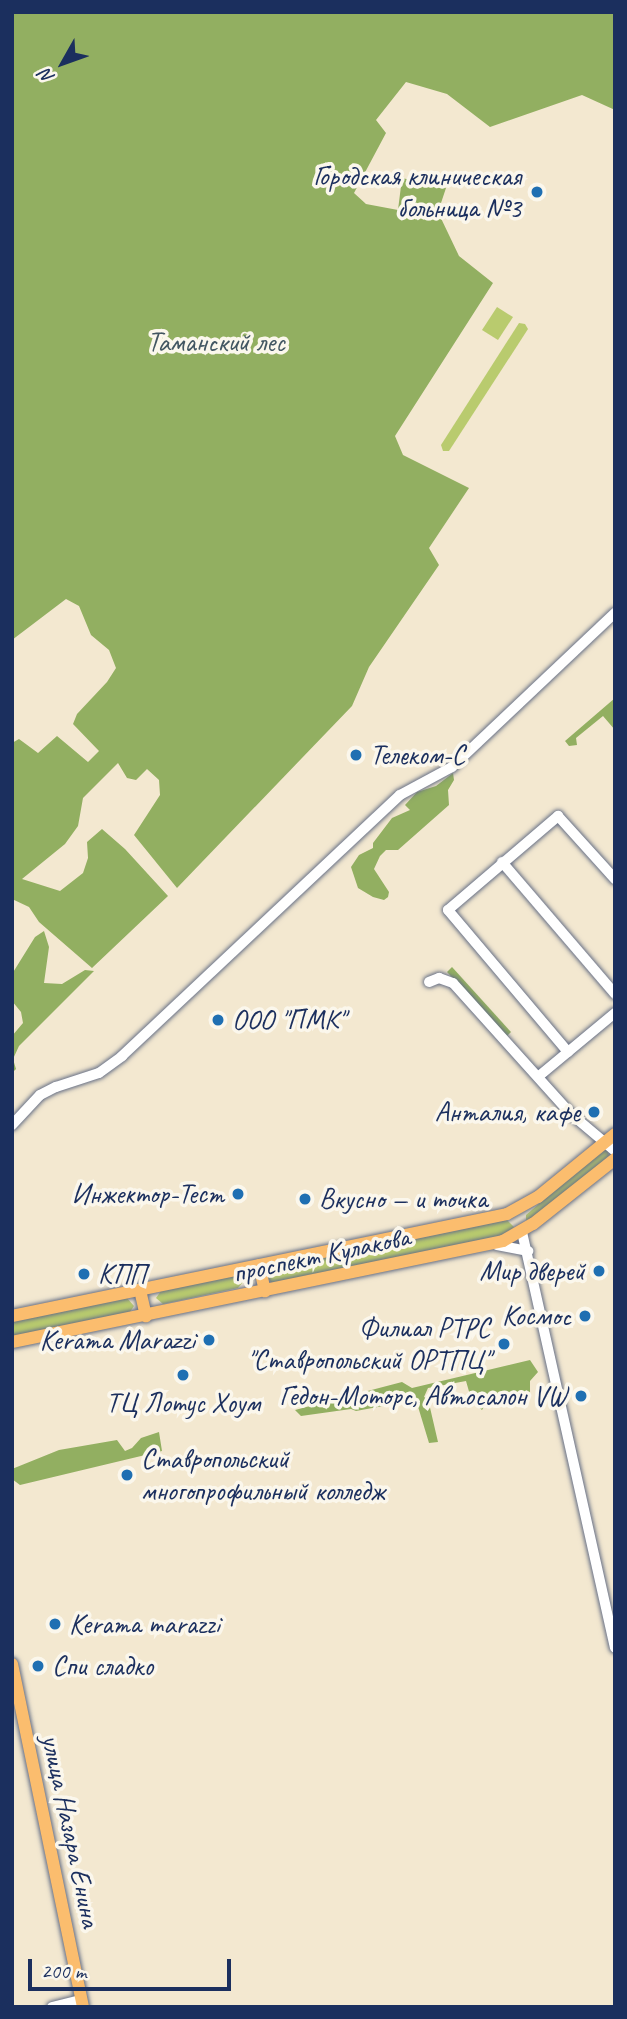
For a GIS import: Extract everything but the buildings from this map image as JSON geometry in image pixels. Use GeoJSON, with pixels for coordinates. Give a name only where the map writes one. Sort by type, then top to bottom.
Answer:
{"type":"FeatureCollection","features":[{"type":"Feature","properties":{"kind":"main road","name":"проспект Кулакова"},"geometry":{"type":"LineString","coordinates":[[12,1316],[514,1212],[612,1142]]}},
{"type":"Feature","properties":{"kind":"main road","name":"проспект Кулакова"},"geometry":{"type":"LineString","coordinates":[[12,1342],[486,1246],[525,1242],[534,1224],[615,1158]]}},
{"type":"Feature","properties":{"kind":"main road"},"geometry":{"type":"LineString","coordinates":[[514,1212],[525,1242]]}},
{"type":"Feature","properties":{"kind":"main road"},"geometry":{"type":"LineString","coordinates":[[259,1265],[265,1291]]}},
{"type":"Feature","properties":{"kind":"main road"},"geometry":{"type":"LineString","coordinates":[[140,1290],[146,1316]]}},
{"type":"Feature","properties":{"kind":"main road","name":"улица Назара Енина"},"geometry":{"type":"LineString","coordinates":[[12,1664],[82,2003]]}},
{"type":"Feature","properties":{"kind":"street"},"geometry":{"type":"LineString","coordinates":[[12,1125],[40,1096],[56,1087],[99,1073],[122,1056],[400,794],[452,767],[615,613]]}},
{"type":"Feature","properties":{"kind":"street"},"geometry":{"type":"LineString","coordinates":[[568,1052],[448,910],[558,816],[615,879]]}},
{"type":"Feature","properties":{"kind":"street"},"geometry":{"type":"LineString","coordinates":[[502,862],[615,994]]}},
{"type":"Feature","properties":{"kind":"street"},"geometry":{"type":"LineString","coordinates":[[429,982],[439,978],[453,983],[571,1114],[612,1142]]}},
{"type":"Feature","properties":{"kind":"street"},"geometry":{"type":"LineString","coordinates":[[539,1076],[615,1013]]}},
{"type":"Feature","properties":{"kind":"street"},"geometry":{"type":"LineString","coordinates":[[486,1246],[513,1246],[525,1242],[615,1648]]}},
{"type":"Feature","properties":{"kind":"street"},"geometry":{"type":"LineString","coordinates":[[513,1246],[525,1255],[532,1267]]}},
{"type":"Feature","properties":{"kind":"street"},"geometry":{"type":"LineString","coordinates":[[52,2007],[82,2003]]}},
{"type":"Feature","properties":{"kind":"green space","name":"Таманский лес"},"geometry":{"type":"Polygon","coordinates":[[[12,12],[615,12],[615,110],[582,95],[490,127],[447,94],[406,82],[376,120],[386,133],[354,193],[366,204],[398,210],[402,178],[446,188],[438,212],[459,256],[493,283],[395,436],[403,455],[469,488],[429,548],[439,565],[369,667],[352,706],[177,888],[134,835],[160,795],[159,780],[147,769],[136,780],[127,778],[118,763],[83,798],[78,826],[65,844],[22,879],[60,891],[83,873],[88,858],[87,842],[102,829],[125,849],[168,896],[92,968],[39,922],[29,907],[12,899],[12,743],[19,739],[38,753],[57,736],[88,762],[99,751],[73,724],[77,714],[107,682],[116,668],[109,650],[91,635],[79,606],[66,599],[12,640],[12,12]]]}},
{"type":"Feature","properties":{"kind":"green space"},"geometry":{"type":"Polygon","coordinates":[[[497,307],[513,317],[498,340],[482,330],[497,307]]]}},
{"type":"Feature","properties":{"kind":"green space"},"geometry":{"type":"Polygon","coordinates":[[[519,323],[525,324],[528,329],[449,451],[443,451],[441,445],[519,323]]]}},
{"type":"Feature","properties":{"kind":"green space"},"geometry":{"type":"Polygon","coordinates":[[[615,698],[615,730],[603,716],[576,738],[577,745],[569,746],[565,741],[615,698]]]}},
{"type":"Feature","properties":{"kind":"green space"},"geometry":{"type":"Polygon","coordinates":[[[453,773],[454,780],[448,790],[449,805],[398,850],[386,850],[380,856],[374,869],[389,892],[388,897],[384,900],[373,897],[358,888],[351,867],[359,855],[373,848],[373,843],[392,818],[410,810],[405,805],[417,792],[436,786],[453,773]]]}},
{"type":"Feature","properties":{"kind":"green space"},"geometry":{"type":"Polygon","coordinates":[[[44,931],[49,947],[44,983],[62,984],[85,970],[94,971],[19,1046],[13,1059],[16,1069],[12,1073],[12,1036],[23,1023],[21,1012],[12,1001],[12,974],[35,937],[44,931]]]}},
{"type":"Feature","properties":{"kind":"green space"},"geometry":{"type":"Polygon","coordinates":[[[452,967],[511,1032],[507,1036],[447,972],[452,967]]]}},
{"type":"Feature","properties":{"kind":"green space"},"geometry":{"type":"Polygon","coordinates":[[[603,1149],[607,1149],[609,1156],[534,1218],[526,1220],[526,1215],[603,1149]]]}},
{"type":"Feature","properties":{"kind":"green space"},"geometry":{"type":"Polygon","coordinates":[[[507,1220],[514,1227],[508,1234],[272,1284],[267,1276],[279,1267],[507,1220]]]}},
{"type":"Feature","properties":{"kind":"green space"},"geometry":{"type":"Polygon","coordinates":[[[238,1275],[243,1282],[238,1288],[163,1304],[156,1298],[161,1291],[238,1275]]]}},
{"type":"Feature","properties":{"kind":"green space"},"geometry":{"type":"Polygon","coordinates":[[[127,1298],[134,1306],[130,1312],[12,1337],[12,1321],[127,1298]]]}},
{"type":"Feature","properties":{"kind":"green space"},"geometry":{"type":"Polygon","coordinates":[[[530,1360],[538,1372],[530,1381],[530,1394],[487,1402],[482,1410],[472,1402],[466,1381],[428,1388],[424,1397],[428,1399],[438,1442],[429,1443],[416,1400],[356,1411],[351,1409],[301,1416],[295,1410],[402,1382],[412,1388],[530,1360]]]}},
{"type":"Feature","properties":{"kind":"green space"},"geometry":{"type":"Polygon","coordinates":[[[159,1432],[162,1451],[20,1485],[12,1479],[12,1469],[59,1450],[117,1440],[125,1451],[141,1438],[159,1432]]]}},
{"type":"Feature","properties":{"kind":"place","name":"Городская клиническая больница №3"},"geometry":{"type":"Point","coordinates":[537,192]}},
{"type":"Feature","properties":{"kind":"place","name":"Телеком-С"},"geometry":{"type":"Point","coordinates":[356,755]}},
{"type":"Feature","properties":{"kind":"place","name":"ООО \"ПМК\""},"geometry":{"type":"Point","coordinates":[218,1020]}},
{"type":"Feature","properties":{"kind":"place","name":"Анталия, кафе"},"geometry":{"type":"Point","coordinates":[594,1112]}},
{"type":"Feature","properties":{"kind":"place","name":"Инжектор-Тест"},"geometry":{"type":"Point","coordinates":[238,1194]}},
{"type":"Feature","properties":{"kind":"place","name":"Вкусно — и точка"},"geometry":{"type":"Point","coordinates":[305,1199]}},
{"type":"Feature","properties":{"kind":"place","name":"Мир дверей"},"geometry":{"type":"Point","coordinates":[599,1271]}},
{"type":"Feature","properties":{"kind":"place","name":"КПП"},"geometry":{"type":"Point","coordinates":[84,1274]}},
{"type":"Feature","properties":{"kind":"place","name":"Космос"},"geometry":{"type":"Point","coordinates":[585,1316]}},
{"type":"Feature","properties":{"kind":"place","name":"Kerama Marazzi"},"geometry":{"type":"Point","coordinates":[209,1340]}},
{"type":"Feature","properties":{"kind":"place","name":"Филиал РТРС \"Ставропольский ОРТПЦ\""},"geometry":{"type":"Point","coordinates":[504,1344]}},
{"type":"Feature","properties":{"kind":"place","name":"ТЦ Лотус Хоум"},"geometry":{"type":"Point","coordinates":[183,1375]}},
{"type":"Feature","properties":{"kind":"place","name":"Гедон-Моторс, Автосалон VW"},"geometry":{"type":"Point","coordinates":[581,1396]}},
{"type":"Feature","properties":{"kind":"place","name":"Ставропольский многопрофильный колледж"},"geometry":{"type":"Point","coordinates":[127,1475]}},
{"type":"Feature","properties":{"kind":"place","name":"Kerama marazzi"},"geometry":{"type":"Point","coordinates":[55,1624]}},
{"type":"Feature","properties":{"kind":"place","name":"Спи сладко"},"geometry":{"type":"Point","coordinates":[38,1666]}}]}
